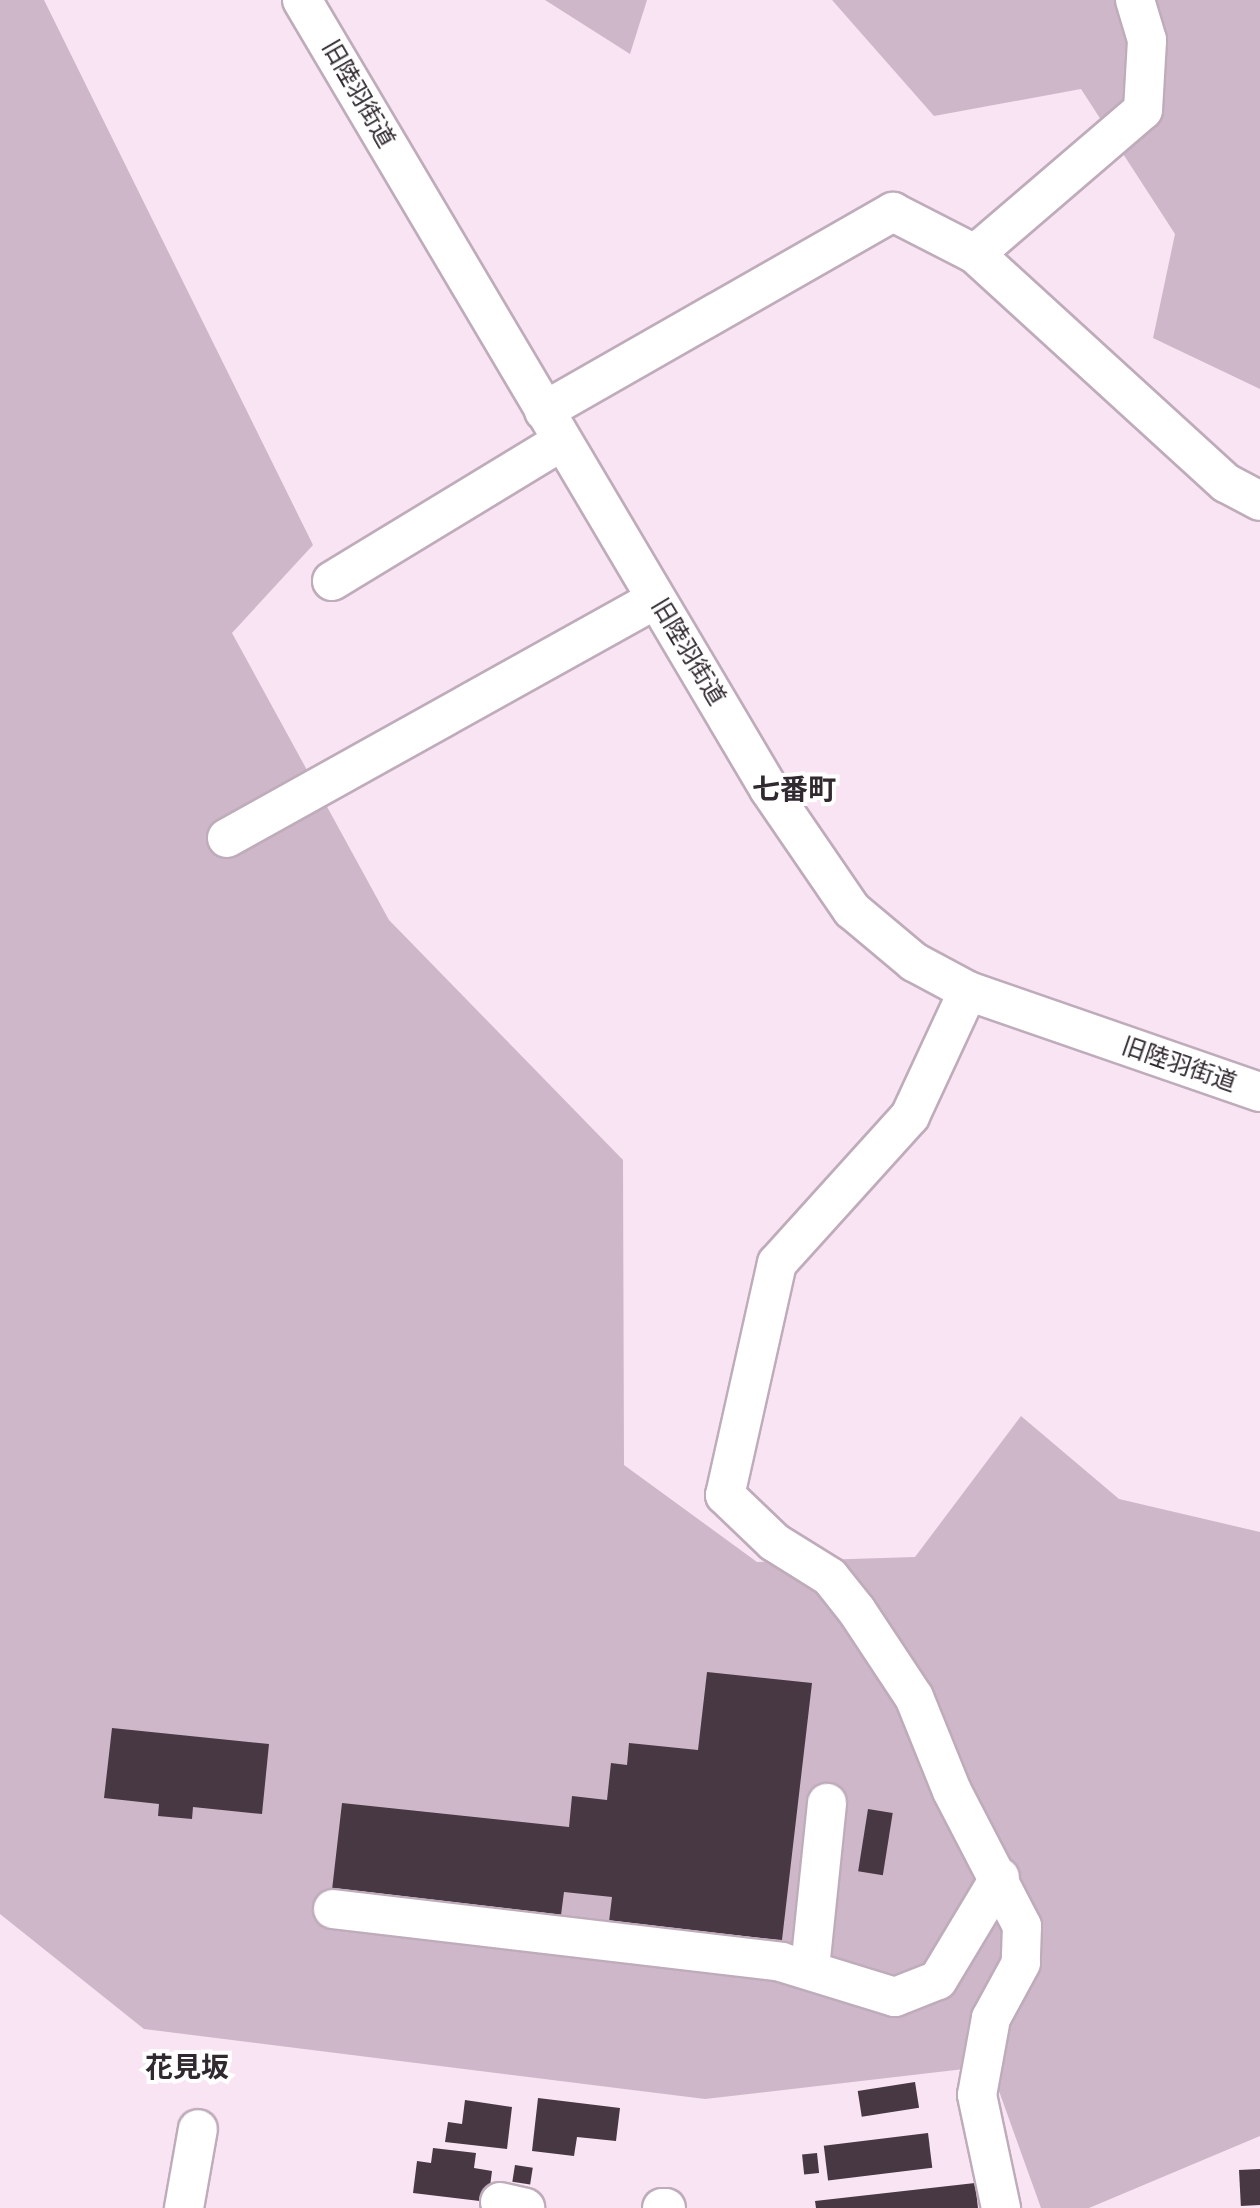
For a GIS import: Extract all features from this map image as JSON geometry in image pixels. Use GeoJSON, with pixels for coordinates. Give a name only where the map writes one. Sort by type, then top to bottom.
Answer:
{"type":"FeatureCollection","features":[{"type":"Feature","properties":{"kind":"street","name":"旧陸羽街道"},"geometry":{"type":"LineString","coordinates":[[302,0],[769,789],[852,910],[914,962],[968,991],[1260,1092]]}},
{"type":"Feature","properties":{"kind":"street"},"geometry":{"type":"LineString","coordinates":[[975,254],[1143,110],[1147,40],[1135,0]]}},
{"type":"Feature","properties":{"kind":"street"},"geometry":{"type":"LineString","coordinates":[[332,581],[553,426],[868,221],[893,212],[918,219],[975,254],[1226,483],[1260,501]]}},
{"type":"Feature","properties":{"kind":"street"},"geometry":{"type":"LineString","coordinates":[[227,838],[656,599]]}},
{"type":"Feature","properties":{"kind":"street"},"geometry":{"type":"LineString","coordinates":[[968,991],[910,1116],[777,1263],[725,1495],[774,1542],[830,1577],[857,1611],[914,1697],[952,1791],[1000,1877],[1022,1926],[1021,1963],[991,2018],[977,2095],[1001,2208]]}},
{"type":"Feature","properties":{"kind":"street"},"geometry":{"type":"LineString","coordinates":[[810,1968],[827,1803]]}},
{"type":"Feature","properties":{"kind":"street"},"geometry":{"type":"LineString","coordinates":[[333,1909],[810,1968],[895,1997],[938,1980],[1000,1877]]}},
{"type":"Feature","properties":{"kind":"street"},"geometry":{"type":"LineString","coordinates":[[184,2208],[198,2129]]}},
{"type":"Feature","properties":{"kind":"shaded area"},"geometry":{"type":"Polygon","coordinates":[[[0,0],[44,0],[313,545],[232,633],[389,920],[623,1160],[624,1465],[757,1562],[915,1557],[1021,1416],[1119,1499],[1260,1532],[1260,2136],[1089,2208],[1041,2208],[990,2066],[705,2099],[144,2029],[0,1914],[0,0]]]}},
{"type":"Feature","properties":{"kind":"shaded area"},"geometry":{"type":"Polygon","coordinates":[[[545,0],[647,0],[630,54],[545,0]]]}},
{"type":"Feature","properties":{"kind":"shaded area"},"geometry":{"type":"Polygon","coordinates":[[[832,0],[1260,0],[1260,389],[1153,338],[1175,234],[1081,89],[934,116],[832,0]]]}},
{"type":"Feature","properties":{"kind":"building"},"geometry":{"type":"Polygon","coordinates":[[[707,1672],[812,1683],[782,1940],[609,1922],[612,1897],[564,1892],[561,1915],[332,1890],[342,1803],[569,1827],[572,1796],[607,1800],[611,1763],[627,1765],[629,1743],[698,1750],[707,1672]]]}},
{"type":"Feature","properties":{"kind":"building"},"geometry":{"type":"Polygon","coordinates":[[[112,1728],[269,1744],[262,1814],[193,1807],[192,1819],[158,1816],[159,1804],[104,1798],[112,1728]]]}},
{"type":"Feature","properties":{"kind":"building"},"geometry":{"type":"Polygon","coordinates":[[[868,1809],[893,1813],[883,1875],[858,1871],[868,1809]]]}},
{"type":"Feature","properties":{"kind":"building"},"geometry":{"type":"Polygon","coordinates":[[[915,2082],[919,2108],[862,2117],[858,2091],[915,2082]]]}},
{"type":"Feature","properties":{"kind":"building"},"geometry":{"type":"Polygon","coordinates":[[[538,2098],[620,2108],[616,2141],[577,2137],[574,2156],[532,2151],[538,2098]]]}},
{"type":"Feature","properties":{"kind":"building"},"geometry":{"type":"Polygon","coordinates":[[[465,2100],[512,2107],[507,2149],[445,2142],[448,2122],[462,2124],[465,2100]]]}},
{"type":"Feature","properties":{"kind":"building"},"geometry":{"type":"Polygon","coordinates":[[[928,2133],[932,2168],[828,2181],[824,2146],[928,2133]]]}},
{"type":"Feature","properties":{"kind":"building"},"geometry":{"type":"Polygon","coordinates":[[[433,2148],[476,2153],[474,2168],[492,2171],[488,2202],[413,2193],[417,2161],[431,2163],[433,2148]]]}},
{"type":"Feature","properties":{"kind":"building"},"geometry":{"type":"Polygon","coordinates":[[[817,2153],[819,2173],[804,2174],[802,2155],[817,2153]]]}},
{"type":"Feature","properties":{"kind":"building"},"geometry":{"type":"Polygon","coordinates":[[[515,2165],[533,2168],[530,2185],[512,2182],[515,2165]]]}},
{"type":"Feature","properties":{"kind":"building"},"geometry":{"type":"Polygon","coordinates":[[[1260,2169],[1260,2205],[1241,2206],[1239,2170],[1260,2169]]]}},
{"type":"Feature","properties":{"kind":"building"},"geometry":{"type":"Polygon","coordinates":[[[975,2183],[978,2208],[816,2208],[815,2201],[975,2183]]]}},
{"type":"Feature","properties":{"kind":"district","name":"七番町"},"geometry":{"type":"Point","coordinates":[794,790]}},
{"type":"Feature","properties":{"kind":"district","name":"花見坂"},"geometry":{"type":"Point","coordinates":[187,2068]}}]}
